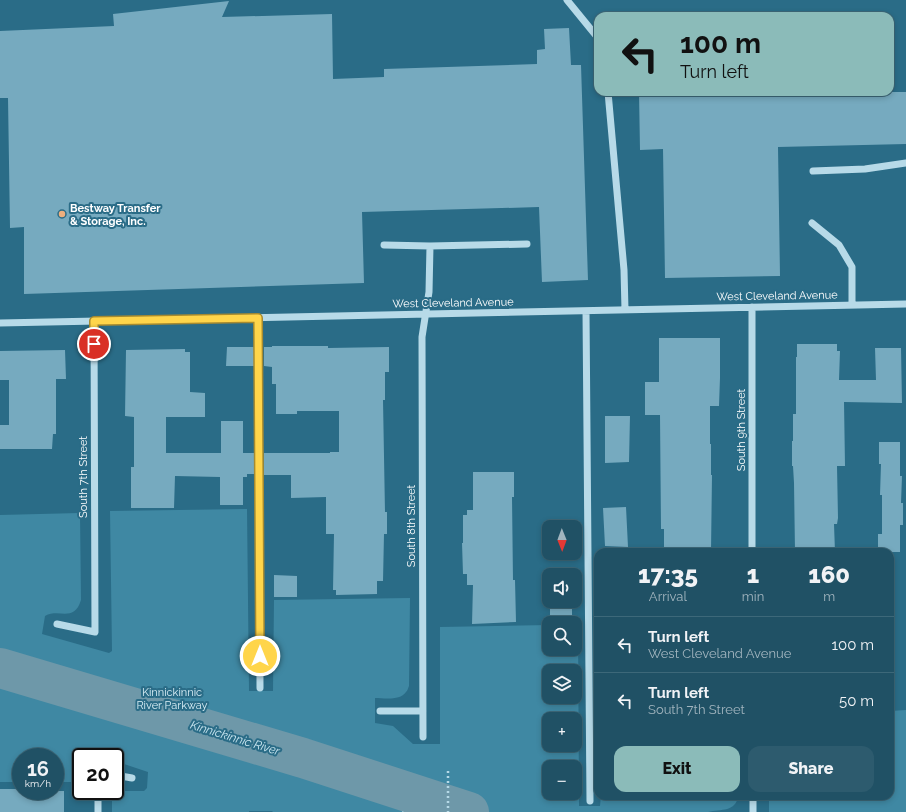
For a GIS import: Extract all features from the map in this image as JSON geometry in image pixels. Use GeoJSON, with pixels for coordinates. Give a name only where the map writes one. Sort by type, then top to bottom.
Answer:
{"type":"FeatureCollection","features":[{"type":"Feature","properties":{"kind":"street"},"geometry":{"type":"LineString","coordinates":[[567,0],[594,33]]}},
{"type":"Feature","properties":{"kind":"street"},"geometry":{"type":"LineString","coordinates":[[608,96],[624,270],[624,310]]}},
{"type":"Feature","properties":{"kind":"street"},"geometry":{"type":"LineString","coordinates":[[812,171],[865,169],[906,163]]}},
{"type":"Feature","properties":{"kind":"street"},"geometry":{"type":"LineString","coordinates":[[812,223],[839,244],[852,267],[852,305]]}},
{"type":"Feature","properties":{"kind":"street"},"geometry":{"type":"LineString","coordinates":[[384,245],[430,246],[527,244]]}},
{"type":"Feature","properties":{"kind":"street","name":"South 8th Street"},"geometry":{"type":"LineString","coordinates":[[423,737],[422,337],[429,292],[430,246]]}},
{"type":"Feature","properties":{"kind":"street","name":"West Cleveland Avenue"},"geometry":{"type":"LineString","coordinates":[[0,323],[906,304]]}},
{"type":"Feature","properties":{"kind":"street","name":"South 9th Street"},"geometry":{"type":"LineString","coordinates":[[752,308],[752,548]]}},
{"type":"Feature","properties":{"kind":"street"},"geometry":{"type":"LineString","coordinates":[[586,311],[590,801]]}},
{"type":"Feature","properties":{"kind":"street"},"geometry":{"type":"LineString","coordinates":[[258,318],[260,688]]}},
{"type":"Feature","properties":{"kind":"street","name":"South 7th Street"},"geometry":{"type":"LineString","coordinates":[[57,624],[95,632],[94,321]]}},
{"type":"Feature","properties":{"kind":"street"},"geometry":{"type":"LineString","coordinates":[[380,711],[423,711]]}},
{"type":"Feature","properties":{"kind":"street"},"geometry":{"type":"LineString","coordinates":[[124,777],[132,778]]}},
{"type":"Feature","properties":{"kind":"street"},"geometry":{"type":"LineString","coordinates":[[98,800],[98,812]]}},
{"type":"Feature","properties":{"kind":"street"},"geometry":{"type":"LineString","coordinates":[[753,800],[753,812]]}},
{"type":"Feature","properties":{"kind":"path"},"geometry":{"type":"LineString","coordinates":[[448,771],[448,812]]}},
{"type":"Feature","properties":{"kind":"green space","name":"Kinnickinnic River Parkway"},"geometry":{"type":"Polygon","coordinates":[[[247,509],[249,691],[273,691],[274,600],[410,598],[409,686],[407,691],[400,697],[375,698],[375,723],[393,726],[413,744],[440,744],[440,627],[542,625],[542,656],[578,656],[578,664],[542,664],[542,704],[578,704],[578,712],[542,712],[542,752],[579,752],[579,760],[542,760],[542,800],[579,800],[579,806],[600,806],[601,800],[737,801],[734,805],[727,809],[708,812],[112,812],[112,800],[124,800],[124,791],[144,791],[147,788],[148,772],[124,764],[124,748],[72,748],[72,782],[64,782],[64,748],[12,748],[12,782],[0,782],[0,515],[80,513],[81,600],[78,607],[70,613],[56,613],[45,616],[42,634],[109,653],[112,651],[110,511],[247,509]]]}},
{"type":"Feature","properties":{"kind":"green space"},"geometry":{"type":"Polygon","coordinates":[[[906,710],[906,812],[769,812],[769,800],[894,800],[894,711],[906,710]]]}},
{"type":"Feature","properties":{"kind":"building"},"geometry":{"type":"Polygon","coordinates":[[[229,1],[222,17],[332,14],[333,79],[384,77],[384,69],[537,64],[537,50],[545,49],[544,29],[569,28],[571,65],[581,65],[588,280],[542,282],[539,207],[362,212],[364,283],[24,294],[24,227],[10,228],[8,98],[0,98],[0,31],[114,26],[113,14],[229,1]]]}},
{"type":"Feature","properties":{"kind":"building"},"geometry":{"type":"Polygon","coordinates":[[[894,92],[906,92],[906,144],[778,147],[780,276],[665,278],[663,149],[640,150],[639,96],[894,96],[894,92]]]}},
{"type":"Feature","properties":{"kind":"building"},"geometry":{"type":"Polygon","coordinates":[[[659,338],[720,338],[719,406],[710,406],[712,475],[711,548],[664,548],[664,529],[661,529],[660,415],[645,415],[645,382],[659,382],[659,338]]]}},
{"type":"Feature","properties":{"kind":"building"},"geometry":{"type":"Polygon","coordinates":[[[797,344],[837,344],[837,351],[840,351],[839,380],[876,380],[875,348],[901,348],[902,403],[844,402],[845,466],[837,466],[838,518],[837,524],[834,524],[835,548],[795,548],[792,441],[793,414],[796,414],[797,344]]]}},
{"type":"Feature","properties":{"kind":"building"},"geometry":{"type":"Polygon","coordinates":[[[328,346],[328,348],[389,347],[389,372],[385,372],[385,400],[383,400],[385,512],[387,512],[387,534],[384,534],[383,581],[377,581],[377,594],[336,595],[336,590],[333,590],[334,534],[326,534],[326,497],[291,498],[291,475],[264,475],[264,453],[339,452],[339,411],[297,411],[297,414],[276,414],[276,384],[272,384],[272,367],[264,366],[264,347],[328,346]]]}},
{"type":"Feature","properties":{"kind":"building"},"geometry":{"type":"Polygon","coordinates":[[[227,347],[254,347],[254,366],[226,366],[227,347]]]}},
{"type":"Feature","properties":{"kind":"building"},"geometry":{"type":"Polygon","coordinates":[[[185,349],[185,352],[190,352],[190,392],[205,393],[205,417],[166,417],[166,453],[221,453],[221,421],[243,421],[243,453],[254,453],[254,474],[247,474],[247,477],[243,477],[243,505],[220,505],[220,477],[175,476],[174,508],[131,508],[131,467],[134,467],[134,417],[125,416],[126,350],[185,349]]]}},
{"type":"Feature","properties":{"kind":"building"},"geometry":{"type":"Polygon","coordinates":[[[65,350],[66,379],[56,379],[56,434],[53,434],[52,449],[0,449],[0,425],[9,425],[9,380],[0,380],[0,351],[65,350]]]}},
{"type":"Feature","properties":{"kind":"building"},"geometry":{"type":"Polygon","coordinates":[[[605,416],[630,416],[629,462],[605,463],[605,416]]]}},
{"type":"Feature","properties":{"kind":"building"},"geometry":{"type":"Polygon","coordinates":[[[879,442],[900,442],[900,476],[902,476],[901,503],[903,503],[903,525],[900,525],[900,552],[894,552],[894,548],[878,548],[878,534],[882,534],[882,495],[880,495],[881,464],[879,464],[879,442]]]}},
{"type":"Feature","properties":{"kind":"building"},"geometry":{"type":"Polygon","coordinates":[[[473,472],[514,472],[514,497],[512,497],[513,580],[515,580],[516,622],[472,624],[473,585],[467,585],[467,574],[463,574],[462,543],[463,515],[467,515],[467,510],[473,510],[473,472]]]}},
{"type":"Feature","properties":{"kind":"building"},"geometry":{"type":"Polygon","coordinates":[[[626,507],[628,547],[605,546],[603,508],[626,507]]]}},
{"type":"Feature","properties":{"kind":"building"},"geometry":{"type":"Polygon","coordinates":[[[274,575],[297,576],[297,597],[274,597],[274,575]]]}},
{"type":"Feature","properties":{"kind":"building"},"geometry":{"type":"Polygon","coordinates":[[[550,608],[572,608],[572,616],[550,616],[550,608]]]}},
{"type":"Feature","properties":{"kind":"building"},"geometry":{"type":"Polygon","coordinates":[[[0,789],[12,789],[12,800],[64,800],[64,812],[0,812],[0,789]]]}},
{"type":"Feature","properties":{"kind":"waterway","name":"Kinnickinnic River"},"geometry":{"type":"LineString","coordinates":[[0,668],[303,758],[469,812]]}},
{"type":"Feature","properties":{"kind":"waterway"},"geometry":{"type":"LineString","coordinates":[[398,789],[406,812]]}},
{"type":"Feature","properties":{"kind":"place","name":"Bestway Transfer & Storage, Inc."},"geometry":{"type":"Point","coordinates":[62,214]}},
{"type":"Feature","properties":{"kind":"route"},"geometry":{"type":"LineString","coordinates":[[94,344],[94,321],[258,318],[260,656]]}}]}
